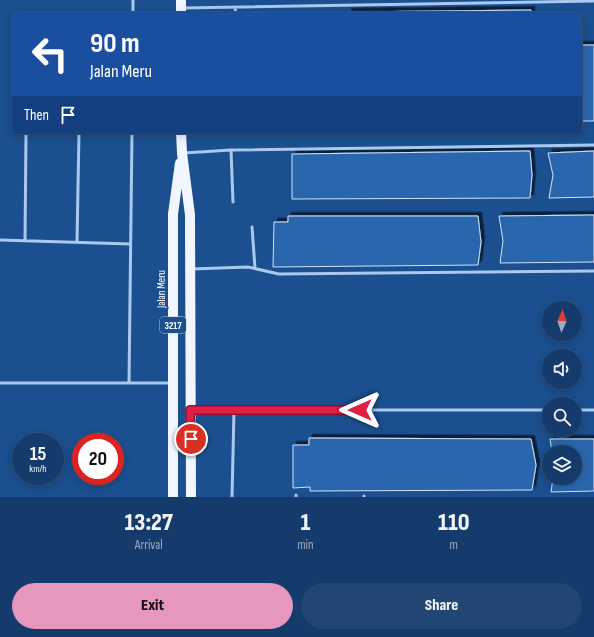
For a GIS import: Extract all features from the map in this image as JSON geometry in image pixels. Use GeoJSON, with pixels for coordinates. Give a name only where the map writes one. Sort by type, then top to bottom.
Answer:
{"type":"FeatureCollection","features":[{"type":"Feature","properties":{"kind":"main road","name":"Jalan Meru"},"geometry":{"type":"LineString","coordinates":[[182,134],[182,153],[190,215],[191,497]]}},
{"type":"Feature","properties":{"kind":"main road","name":"Jalan Meru"},"geometry":{"type":"LineString","coordinates":[[173,497],[173,214],[182,153]]}},
{"type":"Feature","properties":{"kind":"lane"},"geometry":{"type":"LineString","coordinates":[[133,0],[133,12]]}},
{"type":"Feature","properties":{"kind":"lane"},"geometry":{"type":"LineString","coordinates":[[181,7],[235,8],[594,1]]}},
{"type":"Feature","properties":{"kind":"lane"},"geometry":{"type":"LineString","coordinates":[[235,8],[236,12]]}},
{"type":"Feature","properties":{"kind":"lane"},"geometry":{"type":"LineString","coordinates":[[25,241],[26,134]]}},
{"type":"Feature","properties":{"kind":"lane"},"geometry":{"type":"LineString","coordinates":[[77,242],[79,134]]}},
{"type":"Feature","properties":{"kind":"lane"},"geometry":{"type":"LineString","coordinates":[[129,383],[132,134]]}},
{"type":"Feature","properties":{"kind":"lane"},"geometry":{"type":"LineString","coordinates":[[182,153],[231,150],[594,145]]}},
{"type":"Feature","properties":{"kind":"lane"},"geometry":{"type":"LineString","coordinates":[[231,150],[233,202]]}},
{"type":"Feature","properties":{"kind":"lane"},"geometry":{"type":"LineString","coordinates":[[252,227],[255,268]]}},
{"type":"Feature","properties":{"kind":"lane"},"geometry":{"type":"LineString","coordinates":[[0,240],[130,244]]}},
{"type":"Feature","properties":{"kind":"lane"},"geometry":{"type":"LineString","coordinates":[[190,269],[248,267],[279,274],[594,271]]}},
{"type":"Feature","properties":{"kind":"lane"},"geometry":{"type":"LineString","coordinates":[[0,383],[174,383]]}},
{"type":"Feature","properties":{"kind":"lane"},"geometry":{"type":"LineString","coordinates":[[190,410],[542,410]]}},
{"type":"Feature","properties":{"kind":"lane"},"geometry":{"type":"LineString","coordinates":[[232,497],[234,410]]}},
{"type":"Feature","properties":{"kind":"lane"},"geometry":{"type":"LineString","coordinates":[[582,410],[594,410]]}},
{"type":"Feature","properties":{"kind":"building"},"geometry":{"type":"Polygon","coordinates":[[[531,10],[531,12],[348,12],[531,10]]]}},
{"type":"Feature","properties":{"kind":"building"},"geometry":{"type":"Polygon","coordinates":[[[582,45],[594,45],[594,121],[582,121],[582,45]]]}},
{"type":"Feature","properties":{"kind":"building"},"geometry":{"type":"Polygon","coordinates":[[[530,151],[532,175],[530,198],[292,199],[292,154],[530,151]]]}},
{"type":"Feature","properties":{"kind":"building"},"geometry":{"type":"Polygon","coordinates":[[[594,151],[594,197],[549,198],[553,175],[548,153],[594,151]]]}},
{"type":"Feature","properties":{"kind":"building"},"geometry":{"type":"Polygon","coordinates":[[[594,215],[594,262],[500,263],[503,241],[499,216],[594,215]]]}},
{"type":"Feature","properties":{"kind":"building"},"geometry":{"type":"Polygon","coordinates":[[[288,216],[478,216],[481,242],[478,265],[273,267],[274,222],[288,222],[288,216]]]}},
{"type":"Feature","properties":{"kind":"building"},"geometry":{"type":"Polygon","coordinates":[[[309,438],[531,439],[536,465],[532,490],[310,491],[310,487],[293,488],[293,445],[309,445],[309,438]]]}},
{"type":"Feature","properties":{"kind":"building"},"geometry":{"type":"Polygon","coordinates":[[[550,439],[594,439],[594,491],[551,492],[552,485],[582,485],[582,445],[551,445],[550,439]]]}},
{"type":"Feature","properties":{"kind":"route"},"geometry":{"type":"LineString","coordinates":[[191,439],[190,410],[360,410]]}}]}
